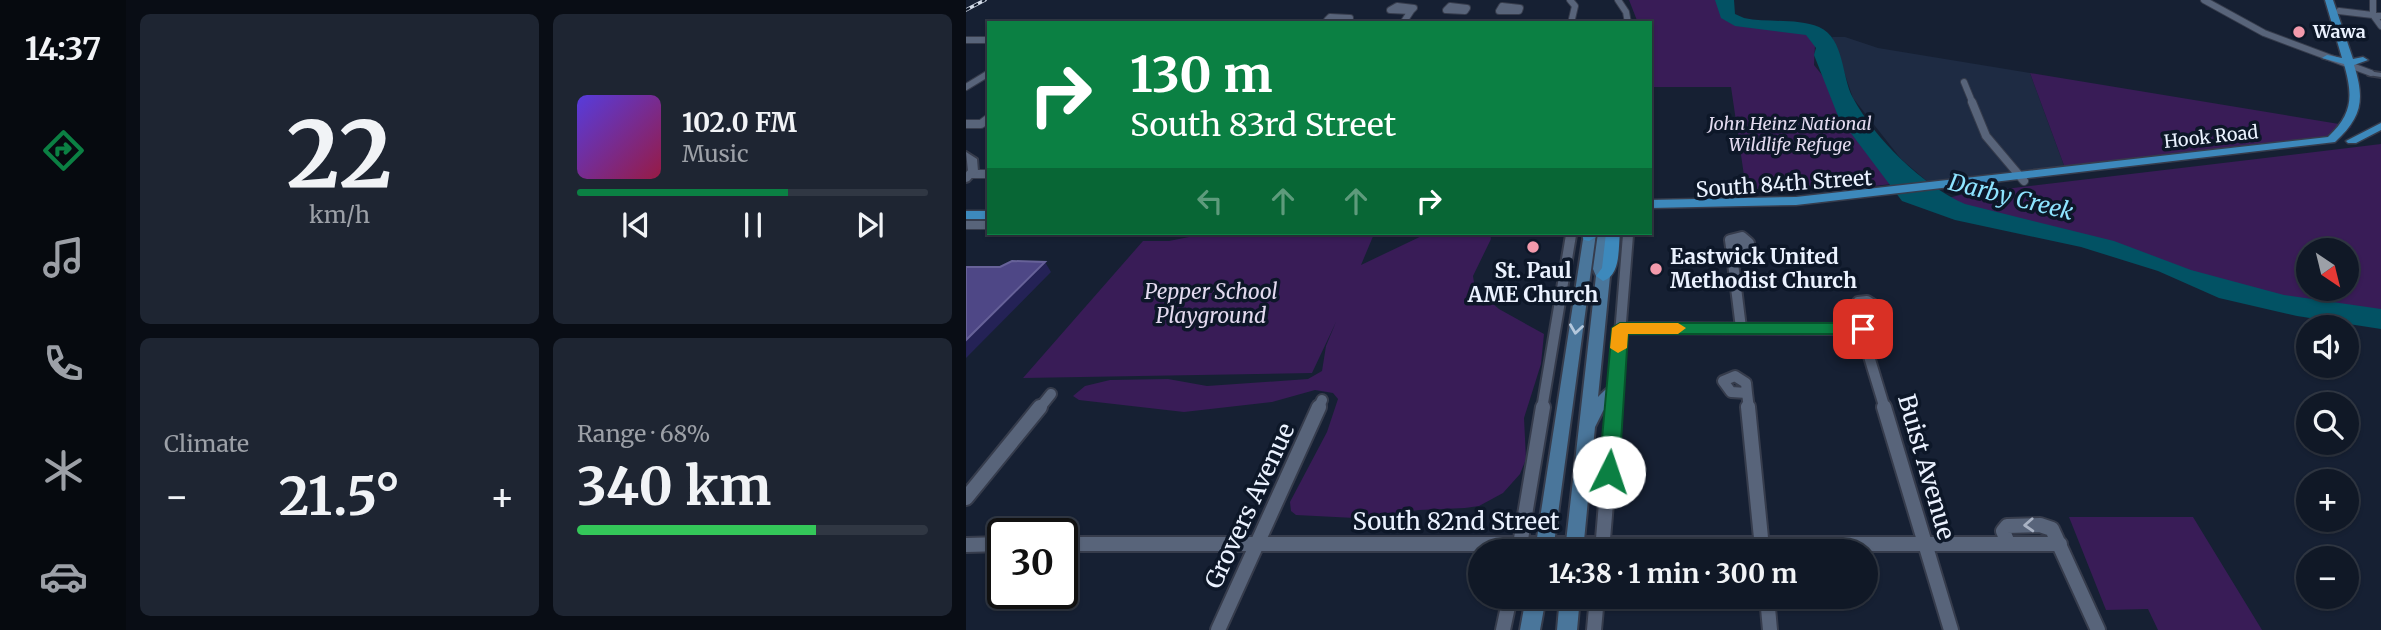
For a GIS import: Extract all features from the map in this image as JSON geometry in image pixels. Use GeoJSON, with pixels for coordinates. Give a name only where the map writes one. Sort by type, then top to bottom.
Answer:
{"type":"FeatureCollection","features":[{"type":"Feature","properties":{"kind":"main road"},"geometry":{"type":"LineString","coordinates":[[2329,0],[2334,19],[2378,76]]}},
{"type":"Feature","properties":{"kind":"main road"},"geometry":{"type":"LineString","coordinates":[[2337,0],[2339,11],[2351,32]]}},
{"type":"Feature","properties":{"kind":"main road"},"geometry":{"type":"LineString","coordinates":[[2364,49],[2378,76]]}},
{"type":"Feature","properties":{"kind":"main road"},"geometry":{"type":"LineString","coordinates":[[2327,58],[2352,62],[2363,60]]}},
{"type":"Feature","properties":{"kind":"main road","name":"Hook Road"},"geometry":{"type":"LineString","coordinates":[[2022,179],[2316,143],[2360,128],[2378,111]]}},
{"type":"Feature","properties":{"kind":"main road","name":"Hook Road"},"geometry":{"type":"LineString","coordinates":[[1918,191],[2317,149],[2354,140],[2381,126]]}},
{"type":"Feature","properties":{"kind":"main road","name":"South 84th Street"},"geometry":{"type":"LineString","coordinates":[[1652,211],[1757,210],[1918,191]]}},
{"type":"Feature","properties":{"kind":"main road"},"geometry":{"type":"LineString","coordinates":[[966,205],[987,205]]}},
{"type":"Feature","properties":{"kind":"main road"},"geometry":{"type":"LineString","coordinates":[[966,215],[987,215]]}},
{"type":"Feature","properties":{"kind":"main road"},"geometry":{"type":"LineString","coordinates":[[1576,539],[1602,283],[1593,235]]}},
{"type":"Feature","properties":{"kind":"main road"},"geometry":{"type":"LineString","coordinates":[[1546,539],[1593,235]]}},
{"type":"Feature","properties":{"kind":"main road"},"geometry":{"type":"LineString","coordinates":[[1602,283],[1621,235]]}},
{"type":"Feature","properties":{"kind":"main road"},"geometry":{"type":"LineString","coordinates":[[1586,433],[1596,408],[1615,390]]}},
{"type":"Feature","properties":{"kind":"main road"},"geometry":{"type":"LineString","coordinates":[[1530,630],[1534,609]]}},
{"type":"Feature","properties":{"kind":"main road"},"geometry":{"type":"LineString","coordinates":[[1567,630],[1569,609]]}},
{"type":"Feature","properties":{"kind":"street"},"geometry":{"type":"LineString","coordinates":[[1570,0],[1575,6],[1571,21]]}},
{"type":"Feature","properties":{"kind":"street"},"geometry":{"type":"LineString","coordinates":[[1618,0],[1626,12],[1628,21]]}},
{"type":"Feature","properties":{"kind":"street"},"geometry":{"type":"LineString","coordinates":[[2204,0],[2264,33],[2378,76]]}},
{"type":"Feature","properties":{"kind":"street"},"geometry":{"type":"LineString","coordinates":[[2376,2],[2381,26]]}},
{"type":"Feature","properties":{"kind":"street"},"geometry":{"type":"LineString","coordinates":[[1404,21],[1411,11]]}},
{"type":"Feature","properties":{"kind":"street"},"geometry":{"type":"LineString","coordinates":[[1459,21],[1465,11]]}},
{"type":"Feature","properties":{"kind":"street"},"geometry":{"type":"LineString","coordinates":[[1516,21],[1519,11]]}},
{"type":"Feature","properties":{"kind":"street"},"geometry":{"type":"LineString","coordinates":[[2339,11],[2377,16]]}},
{"type":"Feature","properties":{"kind":"street"},"geometry":{"type":"LineString","coordinates":[[966,40],[987,40]]}},
{"type":"Feature","properties":{"kind":"street"},"geometry":{"type":"LineString","coordinates":[[966,47],[979,40]]}},
{"type":"Feature","properties":{"kind":"street"},"geometry":{"type":"LineString","coordinates":[[966,87],[987,74]]}},
{"type":"Feature","properties":{"kind":"street"},"geometry":{"type":"LineString","coordinates":[[1964,82],[1986,136],[2022,179]]}},
{"type":"Feature","properties":{"kind":"street"},"geometry":{"type":"LineString","coordinates":[[966,124],[985,121]]}},
{"type":"Feature","properties":{"kind":"street"},"geometry":{"type":"LineString","coordinates":[[966,155],[973,163],[968,177],[987,174]]}},
{"type":"Feature","properties":{"kind":"street"},"geometry":{"type":"LineString","coordinates":[[966,225],[987,225]]}},
{"type":"Feature","properties":{"kind":"street"},"geometry":{"type":"LineString","coordinates":[[1521,539],[1571,235]]}},
{"type":"Feature","properties":{"kind":"street"},"geometry":{"type":"LineString","coordinates":[[1604,539],[1624,289],[1621,235]]}},
{"type":"Feature","properties":{"kind":"street"},"geometry":{"type":"LineString","coordinates":[[1620,328],[1741,328],[1731,247]]}},
{"type":"Feature","properties":{"kind":"street"},"geometry":{"type":"LineString","coordinates":[[1602,283],[1624,289]]}},
{"type":"Feature","properties":{"kind":"street","name":"Buist Avenue"},"geometry":{"type":"LineString","coordinates":[[1741,328],[1860,323],[1951,630]]}},
{"type":"Feature","properties":{"kind":"street"},"geometry":{"type":"LineString","coordinates":[[1747,393],[1761,539]]}},
{"type":"Feature","properties":{"kind":"street"},"geometry":{"type":"LineString","coordinates":[[966,498],[1051,394]]}},
{"type":"Feature","properties":{"kind":"street","name":"Grovers Avenue"},"geometry":{"type":"LineString","coordinates":[[1217,630],[1322,400]]}},
{"type":"Feature","properties":{"kind":"street"},"geometry":{"type":"LineString","coordinates":[[1541,416],[1564,415]]}},
{"type":"Feature","properties":{"kind":"street"},"geometry":{"type":"LineString","coordinates":[[966,545],[987,544]]}},
{"type":"Feature","properties":{"kind":"street","name":"South 82nd Street"},"geometry":{"type":"LineString","coordinates":[[1078,544],[1468,547]]}},
{"type":"Feature","properties":{"kind":"street","name":"South 82nd Street"},"geometry":{"type":"LineString","coordinates":[[1878,544],[2060,544],[2098,630]]}},
{"type":"Feature","properties":{"kind":"street"},"geometry":{"type":"LineString","coordinates":[[1503,630],[1507,609]]}},
{"type":"Feature","properties":{"kind":"street"},"geometry":{"type":"LineString","coordinates":[[1594,630],[1596,609]]}},
{"type":"Feature","properties":{"kind":"street"},"geometry":{"type":"LineString","coordinates":[[1768,609],[1770,630]]}},
{"type":"Feature","properties":{"kind":"shaded area"},"geometry":{"type":"Polygon","coordinates":[[[1715,0],[1734,0],[1735,14],[1744,18],[1801,22],[1819,27],[1827,33],[1838,49],[1853,98],[1874,129],[1916,173],[1965,204],[2114,241],[2191,270],[2296,297],[2296,301],[2326,301],[2381,309],[2381,329],[2359,326],[2359,315],[2296,316],[2219,298],[2158,271],[2081,247],[1955,220],[1902,201],[1838,116],[1814,55],[1816,48],[1806,35],[1735,26],[1721,18],[1715,0]]]}},
{"type":"Feature","properties":{"kind":"shaded area"},"geometry":{"type":"Polygon","coordinates":[[[1832,37],[1845,37],[1878,48],[2030,73],[2066,171],[1928,182],[1901,159],[1853,98],[1832,37]]]}},
{"type":"Feature","properties":{"kind":"green space","name":"John Heinz National Wildlife Refuge"},"geometry":{"type":"Polygon","coordinates":[[[1629,0],[1718,0],[1722,18],[1747,27],[1806,33],[1815,45],[1814,65],[1830,85],[1840,119],[1892,184],[1856,188],[1746,189],[1731,87],[1652,87],[1652,21],[1637,21],[1629,0]]]}},
{"type":"Feature","properties":{"kind":"green space"},"geometry":{"type":"Polygon","coordinates":[[[2030,73],[2352,127],[2318,140],[2065,168],[2030,73]]]}},
{"type":"Feature","properties":{"kind":"green space"},"geometry":{"type":"Polygon","coordinates":[[[2381,144],[2381,316],[2340,315],[1932,202],[1964,194],[2381,144]]]}},
{"type":"Feature","properties":{"kind":"green space","name":"Pepper School Playground"},"geometry":{"type":"Polygon","coordinates":[[[1199,235],[1374,235],[1361,265],[1424,235],[1490,235],[1491,239],[1473,276],[1475,289],[1499,309],[1544,334],[1541,364],[1524,418],[1526,459],[1520,474],[1503,493],[1479,506],[1465,508],[1419,510],[1355,518],[1296,515],[1291,511],[1290,502],[1327,432],[1338,399],[1333,393],[1315,390],[1272,402],[1184,412],[1079,400],[1073,396],[1085,386],[1110,380],[1168,379],[1207,386],[1308,379],[1322,371],[1326,346],[1336,322],[1312,373],[1023,378],[1143,241],[1169,241],[1199,235]]]}},
{"type":"Feature","properties":{"kind":"green space"},"geometry":{"type":"Polygon","coordinates":[[[2069,517],[2193,517],[2262,630],[2158,630],[2148,609],[2106,610],[2069,517]]]}},
{"type":"Feature","properties":{"kind":"building"},"geometry":{"type":"Polygon","coordinates":[[[1012,261],[1045,262],[966,340],[966,267],[1000,267],[1012,261]]]}},
{"type":"Feature","properties":{"kind":"railway"},"geometry":{"type":"LineString","coordinates":[[966,10],[985,0]]}},
{"type":"Feature","properties":{"kind":"slow traffic"},"geometry":{"type":"LineString","coordinates":[[1618,348],[1620,328],[1678,328]]}},
{"type":"Feature","properties":{"kind":"place","name":"Wawa"},"geometry":{"type":"Point","coordinates":[2299,32]}},
{"type":"Feature","properties":{"kind":"place","name":"St. Paul AME Church"},"geometry":{"type":"Point","coordinates":[1533,247]}},
{"type":"Feature","properties":{"kind":"place","name":"Eastwick United Methodist Church"},"geometry":{"type":"Point","coordinates":[1656,269]}},
{"type":"Feature","properties":{"kind":"route"},"geometry":{"type":"LineString","coordinates":[[1609,472],[1620,328],[1863,329]]}},
{"type":"Feature","properties":{"kind":"water label","name":"Darby Creek"},"geometry":{"type":"Point","coordinates":[2011,197]}}]}
